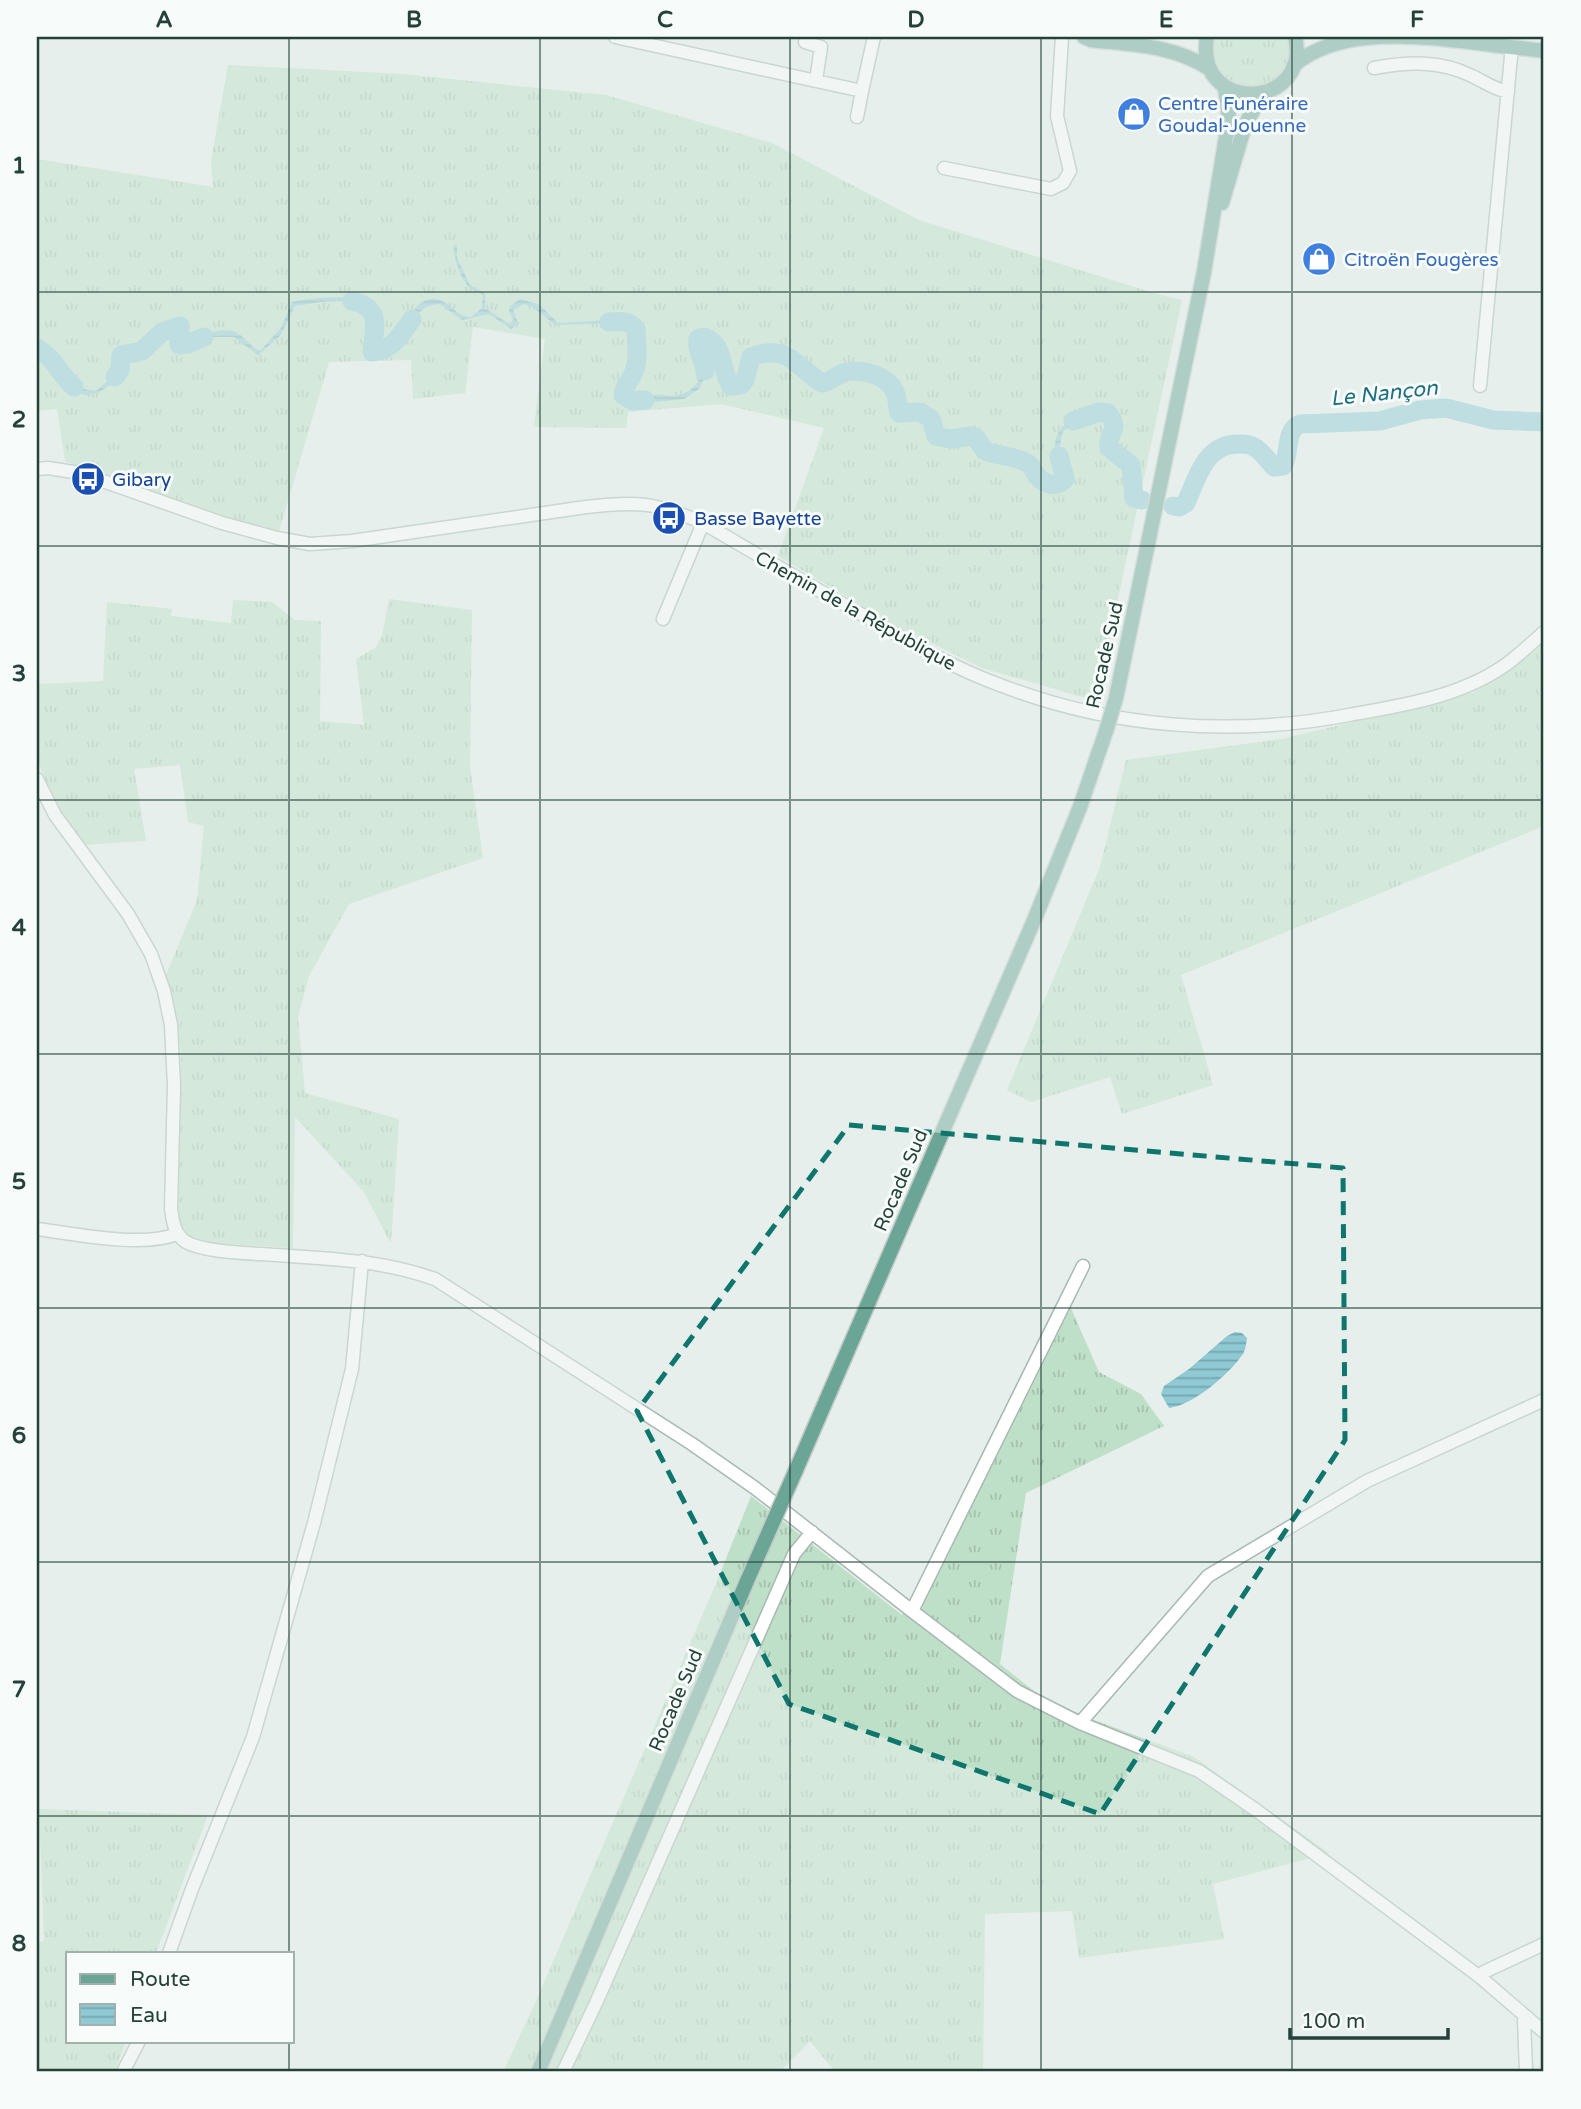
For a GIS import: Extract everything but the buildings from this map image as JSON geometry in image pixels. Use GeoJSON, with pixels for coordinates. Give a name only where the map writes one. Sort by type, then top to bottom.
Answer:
{"type":"FeatureCollection","features":[{"type":"Feature","properties":{"kind":"main road"},"geometry":{"type":"LineString","coordinates":[[1084,37],[1185,54],[1210,69],[1225,87],[1244,94],[1263,93],[1282,83],[1294,65],[1295,37]]}},
{"type":"Feature","properties":{"kind":"main road"},"geometry":{"type":"LineString","coordinates":[[1207,37],[1205,47],[1210,69]]}},
{"type":"Feature","properties":{"kind":"main road"},"geometry":{"type":"LineString","coordinates":[[1294,65],[1321,48],[1354,40],[1404,37],[1544,51]]}},
{"type":"Feature","properties":{"kind":"main road"},"geometry":{"type":"LineString","coordinates":[[1483,37],[1512,46]]}},
{"type":"Feature","properties":{"kind":"main road","name":"Rocade Sud"},"geometry":{"type":"LineString","coordinates":[[538,2072],[747,1581],[1035,918],[1080,807],[1116,698],[1203,272],[1229,118],[1225,87]]}},
{"type":"Feature","properties":{"kind":"main road","name":"Rocade Sud"},"geometry":{"type":"LineString","coordinates":[[1203,272],[1245,125],[1263,93]]}},
{"type":"Feature","properties":{"kind":"street"},"geometry":{"type":"LineString","coordinates":[[615,37],[670,43],[862,91]]}},
{"type":"Feature","properties":{"kind":"street"},"geometry":{"type":"LineString","coordinates":[[857,117],[874,37]]}},
{"type":"Feature","properties":{"kind":"street"},"geometry":{"type":"LineString","coordinates":[[944,168],[1051,189],[1063,183],[1070,171],[1056,116],[1062,37]]}},
{"type":"Feature","properties":{"kind":"street"},"geometry":{"type":"LineString","coordinates":[[804,42],[821,47],[816,81]]}},
{"type":"Feature","properties":{"kind":"street"},"geometry":{"type":"LineString","coordinates":[[1480,386],[1512,46]]}},
{"type":"Feature","properties":{"kind":"street"},"geometry":{"type":"LineString","coordinates":[[1374,68],[1406,62],[1444,65],[1472,76],[1492,88],[1508,92]]}},
{"type":"Feature","properties":{"kind":"street","name":"Chemin de la République"},"geometry":{"type":"LineString","coordinates":[[37,469],[80,473],[222,523],[310,544],[352,541],[623,503],[647,504],[672,510],[703,523],[915,646],[1000,686],[1092,713],[1146,722],[1193,727],[1256,727],[1313,722],[1419,702],[1474,682],[1511,661],[1544,632]]}},
{"type":"Feature","properties":{"kind":"street"},"geometry":{"type":"LineString","coordinates":[[663,619],[703,523]]}},
{"type":"Feature","properties":{"kind":"street"},"geometry":{"type":"LineString","coordinates":[[37,779],[55,815],[128,914],[152,954],[164,991],[171,1025],[173,1062],[173,1225],[183,1240],[195,1246],[237,1252],[362,1261],[405,1269],[435,1279],[692,1444],[755,1488],[1017,1690],[1080,1723],[1199,1771],[1256,1810],[1480,1977],[1544,2032]]}},
{"type":"Feature","properties":{"kind":"street"},"geometry":{"type":"LineString","coordinates":[[37,1229],[131,1240],[156,1240],[177,1234]]}},
{"type":"Feature","properties":{"kind":"street"},"geometry":{"type":"LineString","coordinates":[[169,1952],[253,1737],[314,1523],[352,1370],[362,1261]]}},
{"type":"Feature","properties":{"kind":"street"},"geometry":{"type":"LineString","coordinates":[[912,1611],[1083,1266]]}},
{"type":"Feature","properties":{"kind":"street"},"geometry":{"type":"LineString","coordinates":[[1080,1723],[1208,1576],[1367,1481],[1544,1400]]}},
{"type":"Feature","properties":{"kind":"street"},"geometry":{"type":"LineString","coordinates":[[563,2072],[794,1554],[812,1532]]}},
{"type":"Feature","properties":{"kind":"street"},"geometry":{"type":"LineString","coordinates":[[1480,1977],[1484,1972],[1544,1944]]}},
{"type":"Feature","properties":{"kind":"street"},"geometry":{"type":"LineString","coordinates":[[1526,2072],[1524,2020],[1527,2017]]}},
{"type":"Feature","properties":{"kind":"street"},"geometry":{"type":"LineString","coordinates":[[123,2072],[139,2042]]}},
{"type":"Feature","properties":{"kind":"highlighted area"},"geometry":{"type":"Polygon","coordinates":[[[849,1125],[1343,1168],[1345,1440],[1100,1814],[789,1704],[637,1411],[849,1125]]]}},
{"type":"Feature","properties":{"kind":"green space"},"geometry":{"type":"Polygon","coordinates":[[[1213,37],[1287,37],[1288,58],[1280,74],[1267,84],[1252,87],[1235,84],[1222,75],[1213,59],[1213,37]]]}},
{"type":"Feature","properties":{"kind":"green space"},"geometry":{"type":"Polygon","coordinates":[[[228,65],[402,74],[606,95],[772,143],[919,220],[1182,300],[1096,701],[982,668],[893,624],[778,556],[824,428],[721,404],[628,412],[626,428],[534,427],[545,339],[473,327],[465,393],[413,399],[411,360],[329,362],[277,538],[65,461],[57,409],[37,411],[37,159],[213,187],[211,161],[228,65]]]}},
{"type":"Feature","properties":{"kind":"green space"},"geometry":{"type":"Polygon","coordinates":[[[389,599],[472,610],[470,766],[483,858],[349,904],[309,976],[298,1017],[305,1093],[399,1119],[391,1244],[364,1192],[295,1117],[293,1248],[196,1242],[183,1234],[176,1218],[181,1052],[166,975],[197,900],[204,826],[188,822],[180,765],[134,769],[146,841],[81,845],[53,800],[37,759],[37,684],[103,681],[107,602],[172,609],[171,616],[231,623],[233,600],[272,602],[295,620],[321,621],[320,721],[364,725],[356,659],[375,648],[382,636],[389,599]]]}},
{"type":"Feature","properties":{"kind":"green space"},"geometry":{"type":"Polygon","coordinates":[[[1544,643],[1544,826],[1181,975],[1213,1085],[1122,1114],[1110,1077],[1031,1102],[1007,1090],[1100,867],[1126,760],[1282,739],[1472,693],[1521,662],[1544,643]]]}},
{"type":"Feature","properties":{"kind":"green space"},"geometry":{"type":"Polygon","coordinates":[[[1063,1290],[1099,1372],[1141,1394],[1164,1426],[1026,1493],[1000,1664],[1043,1698],[1194,1757],[1329,1853],[1213,1884],[1224,1939],[1079,1958],[1072,1911],[985,1914],[983,2072],[835,2072],[810,2041],[780,2072],[503,2072],[717,1581],[751,1496],[902,1615],[1063,1290]]]}},
{"type":"Feature","properties":{"kind":"green space"},"geometry":{"type":"Polygon","coordinates":[[[39,1809],[208,1815],[156,1952],[66,1952],[66,2042],[126,2042],[115,2072],[37,2072],[37,1942],[44,1941],[39,1809]]]}},
{"type":"Feature","properties":{"kind":"water"},"geometry":{"type":"Polygon","coordinates":[[[454,245],[457,245],[457,258],[470,285],[485,294],[485,308],[509,324],[514,321],[509,311],[510,306],[520,299],[540,305],[558,323],[634,320],[642,328],[642,374],[629,397],[636,399],[658,395],[674,396],[685,393],[694,386],[704,366],[690,347],[689,338],[691,333],[700,329],[715,338],[723,347],[730,364],[733,384],[735,387],[744,384],[743,389],[730,389],[721,352],[712,341],[705,338],[697,343],[707,373],[699,389],[684,399],[636,404],[627,401],[623,395],[637,369],[639,331],[633,325],[557,325],[524,304],[513,310],[518,323],[511,329],[489,314],[462,320],[440,304],[430,306],[417,315],[394,349],[373,355],[376,317],[369,309],[350,302],[328,301],[295,306],[281,335],[258,355],[234,337],[212,337],[181,348],[182,328],[165,335],[144,353],[122,357],[122,373],[104,389],[90,395],[76,392],[53,359],[37,349],[37,345],[52,352],[76,383],[87,390],[96,391],[119,371],[118,355],[144,350],[154,336],[181,322],[185,321],[188,343],[227,330],[239,334],[257,350],[261,350],[281,328],[292,302],[337,297],[362,300],[379,309],[382,323],[378,348],[394,346],[411,313],[425,301],[442,301],[461,314],[471,317],[482,308],[483,295],[469,287],[463,279],[456,260],[454,245]]]}},
{"type":"Feature","properties":{"kind":"water"},"geometry":{"type":"Polygon","coordinates":[[[782,350],[790,357],[805,361],[827,383],[840,369],[879,370],[900,381],[903,413],[923,408],[939,422],[939,436],[957,438],[974,434],[993,453],[1034,461],[1043,477],[1060,485],[1064,480],[1055,448],[1058,434],[1079,414],[1096,410],[1097,414],[1082,419],[1063,431],[1059,450],[1066,481],[1065,485],[1057,489],[1038,479],[1031,464],[984,452],[976,438],[959,442],[935,438],[934,422],[919,414],[899,417],[895,389],[878,376],[848,374],[828,386],[794,361],[770,354],[751,360],[745,382],[744,358],[767,351],[782,350]]]}},
{"type":"Feature","properties":{"kind":"water"},"geometry":{"type":"Polygon","coordinates":[[[1235,1332],[1242,1333],[1247,1338],[1244,1352],[1237,1362],[1200,1395],[1169,1408],[1161,1394],[1164,1386],[1235,1332]]]}},
{"type":"Feature","properties":{"kind":"waterway","name":"Le Nançon"},"geometry":{"type":"LineString","coordinates":[[352,301],[362,304],[372,314],[375,327],[372,352],[391,345],[412,319]]}},
{"type":"Feature","properties":{"kind":"waterway","name":"Le Nançon"},"geometry":{"type":"LineString","coordinates":[[609,322],[624,322],[636,329],[636,364],[623,395],[633,401],[645,400]]}},
{"type":"Feature","properties":{"kind":"waterway","name":"Le Nançon"},"geometry":{"type":"LineString","coordinates":[[115,377],[120,370],[121,355],[142,351],[162,332],[180,326],[179,345],[204,337]]}},
{"type":"Feature","properties":{"kind":"waterway","name":"Le Nançon"},"geometry":{"type":"LineString","coordinates":[[705,371],[698,343],[698,339],[704,337],[716,346],[731,386],[741,385],[751,357],[764,353],[790,358],[822,383],[844,373],[868,373],[881,377],[891,386],[896,395],[899,413],[920,412],[931,419],[936,436],[950,439],[971,436],[976,438],[985,451],[1027,463],[1040,479],[1051,484],[1058,484],[1065,479],[1059,456]]}},
{"type":"Feature","properties":{"kind":"waterway","name":"Le Nançon"},"geometry":{"type":"LineString","coordinates":[[37,348],[49,357],[74,387]]}},
{"type":"Feature","properties":{"kind":"waterway","name":"Le Nançon"},"geometry":{"type":"LineString","coordinates":[[1173,506],[1179,507],[1186,503],[1204,464],[1210,456],[1227,446],[1251,445],[1274,467],[1283,466],[1292,432],[1300,424],[1380,421],[1420,410],[1446,408],[1493,420],[1544,422]]}},
{"type":"Feature","properties":{"kind":"waterway","name":"Le Nançon"},"geometry":{"type":"LineString","coordinates":[[1073,421],[1099,412],[1108,413],[1114,424],[1109,448],[1131,465],[1134,498],[1142,500]]}},
{"type":"Feature","properties":{"kind":"place","name":"Centre Funéraire Goudal-Jouenne"},"geometry":{"type":"Point","coordinates":[1134,114]}},
{"type":"Feature","properties":{"kind":"place","name":"Citroën Fougères"},"geometry":{"type":"Point","coordinates":[1319,259]}},
{"type":"Feature","properties":{"kind":"place","name":"Gibary"},"geometry":{"type":"Point","coordinates":[88,479]}},
{"type":"Feature","properties":{"kind":"place","name":"Basse Bayette"},"geometry":{"type":"Point","coordinates":[669,518]}}]}
